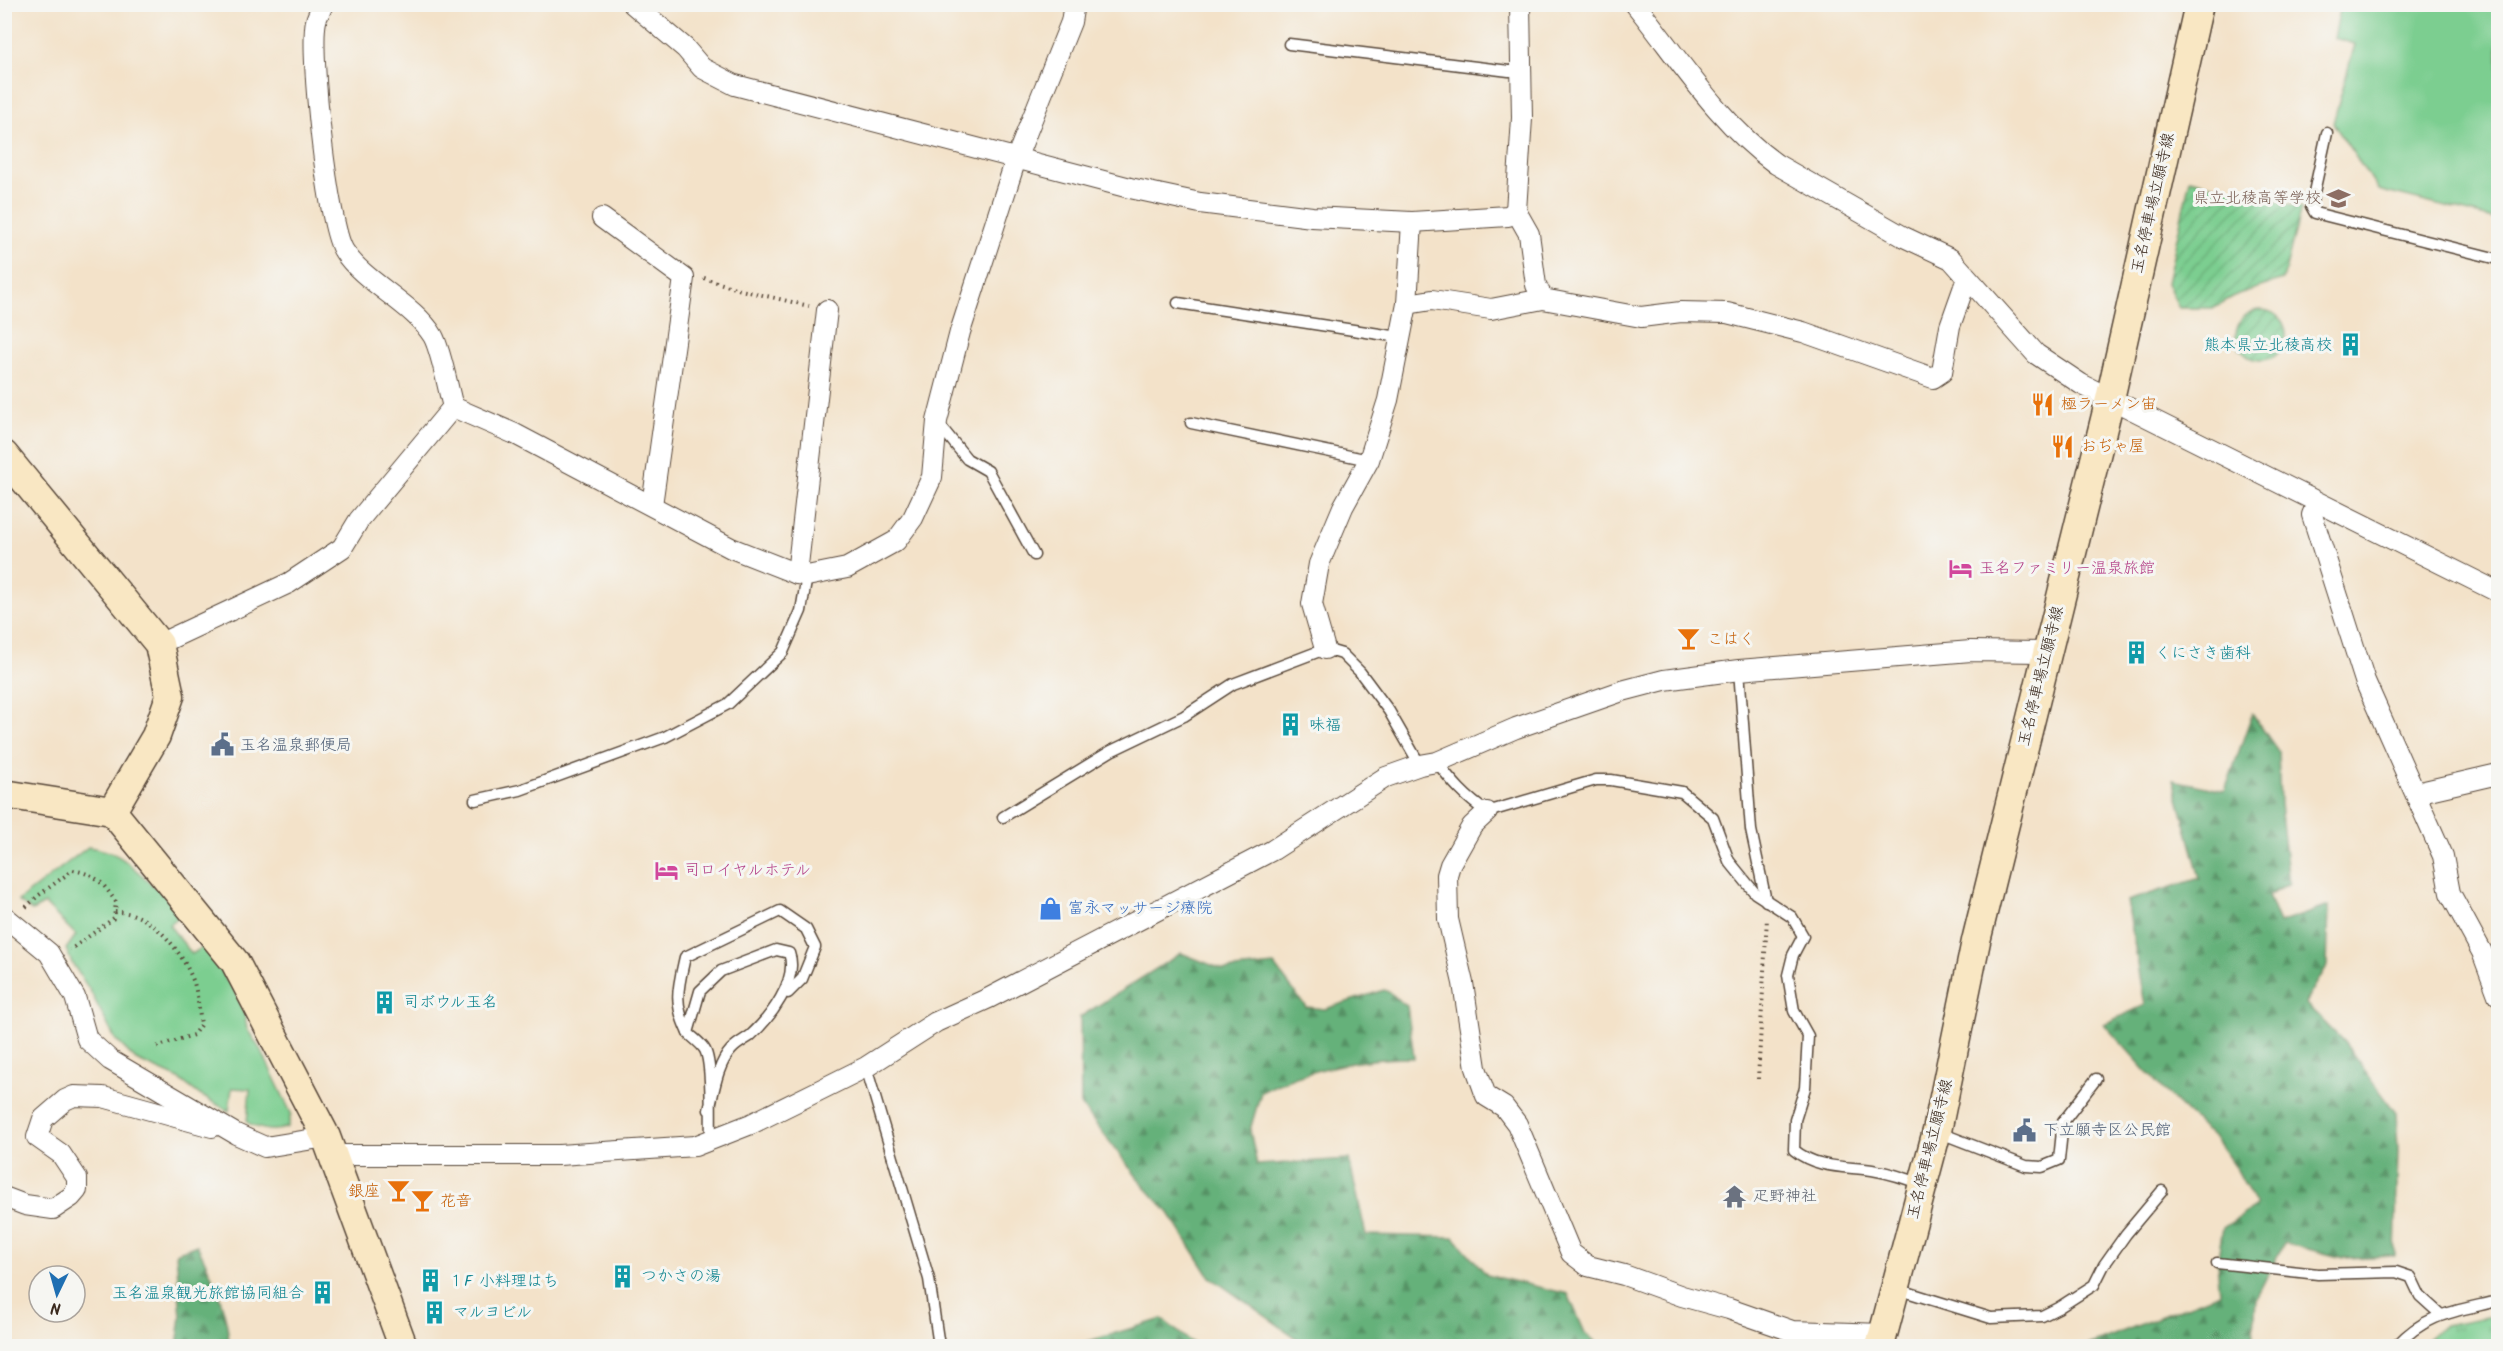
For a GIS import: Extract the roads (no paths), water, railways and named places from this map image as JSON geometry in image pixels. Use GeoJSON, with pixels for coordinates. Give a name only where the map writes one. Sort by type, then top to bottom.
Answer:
{"type":"FeatureCollection","features":[{"type":"Feature","properties":{"kind":"main road","name":"玉名停車場立願寺線"},"geometry":{"type":"LineString","coordinates":[[1881,1340],[1937,1131],[1976,941],[2110,399],[2199,4]]}},
{"type":"Feature","properties":{"kind":"main road"},"geometry":{"type":"LineString","coordinates":[[4,455],[159,644],[170,696],[156,736],[112,811]]}},
{"type":"Feature","properties":{"kind":"main road"},"geometry":{"type":"LineString","coordinates":[[4,794],[112,811],[235,962],[328,1146],[403,1347]]}},
{"type":"Feature","properties":{"kind":"street"},"geometry":{"type":"LineString","coordinates":[[323,4],[316,21],[318,114],[335,229],[344,251],[368,276],[411,312],[433,336],[453,406],[515,434],[731,548],[802,575],[847,568],[896,542],[914,518],[932,477],[937,421],[960,332],[1016,159],[1071,22],[1074,4]]}},
{"type":"Feature","properties":{"kind":"street"},"geometry":{"type":"LineString","coordinates":[[633,4],[685,48],[702,68],[735,85],[1130,188],[1200,203],[1312,217],[1412,222],[1508,216],[1516,211]]}},
{"type":"Feature","properties":{"kind":"street"},"geometry":{"type":"LineString","coordinates":[[1520,4],[1522,118],[1516,211],[1529,234],[1536,285],[1543,299]]}},
{"type":"Feature","properties":{"kind":"street"},"geometry":{"type":"LineString","coordinates":[[1635,4],[1719,110],[1756,150],[1776,164],[1895,232],[1951,259],[2036,354],[2081,384],[2110,399],[2499,592]]}},
{"type":"Feature","properties":{"kind":"street"},"geometry":{"type":"LineString","coordinates":[[602,218],[684,278],[652,505]]}},
{"type":"Feature","properties":{"kind":"street"},"geometry":{"type":"LineString","coordinates":[[1325,649],[1312,604],[1319,564],[1343,507],[1369,460],[1388,400],[1407,304],[1412,222]]}},
{"type":"Feature","properties":{"kind":"street"},"geometry":{"type":"LineString","coordinates":[[1407,304],[1432,300],[1491,309],[1543,299],[1641,317],[1682,312],[1733,315],[1803,332],[1933,378],[1942,372],[1950,326],[1967,278]]}},
{"type":"Feature","properties":{"kind":"street"},"geometry":{"type":"LineString","coordinates":[[802,575],[827,310]]}},
{"type":"Feature","properties":{"kind":"street"},"geometry":{"type":"LineString","coordinates":[[159,644],[289,583],[342,548],[359,520],[453,406]]}},
{"type":"Feature","properties":{"kind":"street"},"geometry":{"type":"LineString","coordinates":[[2317,503],[2313,515],[2365,681],[2443,856],[2450,893],[2482,952],[2499,995]]}},
{"type":"Feature","properties":{"kind":"street"},"geometry":{"type":"LineString","coordinates":[[4,916],[49,952],[75,997],[87,1040],[110,1060],[236,1134],[265,1147],[328,1146],[559,1155],[695,1146],[751,1124],[866,1067],[936,1022],[988,998],[1263,856],[1386,777],[1516,728],[1622,691],[1664,680],[1738,670],[1971,651],[2046,652]]}},
{"type":"Feature","properties":{"kind":"street"},"geometry":{"type":"LineString","coordinates":[[2416,793],[2499,774]]}},
{"type":"Feature","properties":{"kind":"street"},"geometry":{"type":"LineString","coordinates":[[1487,812],[1472,826],[1447,875],[1448,919],[1463,983],[1476,1068],[1485,1096],[1504,1107],[1516,1124],[1570,1253],[1588,1266],[1624,1275],[1792,1331],[1881,1340]]}},
{"type":"Feature","properties":{"kind":"street"},"geometry":{"type":"LineString","coordinates":[[4,1197],[25,1205],[53,1209],[67,1201],[77,1190],[77,1178],[61,1154],[37,1137],[43,1119],[65,1100],[74,1096],[103,1097],[236,1134]]}},
{"type":"Feature","properties":{"kind":"lane"},"geometry":{"type":"LineString","coordinates":[[1288,44],[1521,71]]}},
{"type":"Feature","properties":{"kind":"lane"},"geometry":{"type":"LineString","coordinates":[[2327,133],[2311,206],[2315,213],[2499,259]]}},
{"type":"Feature","properties":{"kind":"lane"},"geometry":{"type":"LineString","coordinates":[[1178,303],[1399,338]]}},
{"type":"Feature","properties":{"kind":"lane"},"geometry":{"type":"LineString","coordinates":[[937,421],[967,459],[988,471],[1034,555]]}},
{"type":"Feature","properties":{"kind":"lane"},"geometry":{"type":"LineString","coordinates":[[1191,423],[1369,460]]}},
{"type":"Feature","properties":{"kind":"lane"},"geometry":{"type":"LineString","coordinates":[[475,800],[520,789],[665,737],[728,704],[783,652],[801,610],[802,575]]}},
{"type":"Feature","properties":{"kind":"lane"},"geometry":{"type":"LineString","coordinates":[[1004,817],[1111,751],[1184,716],[1233,684],[1325,649],[1342,654],[1360,672],[1428,763],[1469,800],[1487,812],[1596,780],[1611,780],[1682,792],[1713,818],[1729,861],[1755,892],[1792,917],[1803,936],[1793,956],[1788,975],[1794,1011],[1808,1036],[1805,1088],[1795,1120],[1794,1150],[1822,1164],[1873,1170],[1907,1178],[1923,1185]]}},
{"type":"Feature","properties":{"kind":"lane"},"geometry":{"type":"LineString","coordinates":[[1738,670],[1751,830],[1767,902]]}},
{"type":"Feature","properties":{"kind":"lane"},"geometry":{"type":"LineString","coordinates":[[709,1110],[717,1078],[730,1050],[752,1034],[777,1003],[802,979],[815,947],[806,929],[780,911],[685,957],[676,994],[678,1013],[688,1033],[705,1049],[710,1074],[709,1110],[711,1141]]}},
{"type":"Feature","properties":{"kind":"lane"},"geometry":{"type":"LineString","coordinates":[[688,1033],[700,991],[721,971],[776,950],[789,953],[793,963],[790,980],[777,1003]]}},
{"type":"Feature","properties":{"kind":"lane"},"geometry":{"type":"LineString","coordinates":[[866,1067],[929,1279],[939,1347]]}},
{"type":"Feature","properties":{"kind":"lane"},"geometry":{"type":"LineString","coordinates":[[1937,1131],[2026,1166],[2042,1167],[2059,1160],[2063,1122],[2096,1079]]}},
{"type":"Feature","properties":{"kind":"lane"},"geometry":{"type":"LineString","coordinates":[[1894,1288],[1991,1318],[2042,1316],[2094,1285],[2121,1242],[2162,1191]]}},
{"type":"Feature","properties":{"kind":"lane"},"geometry":{"type":"LineString","coordinates":[[2217,1263],[2318,1274],[2396,1272],[2411,1277],[2420,1296],[2441,1315]]}},
{"type":"Feature","properties":{"kind":"lane"},"geometry":{"type":"LineString","coordinates":[[2396,1347],[2429,1319],[2499,1301]]}},
{"type":"Feature","properties":{"kind":"place","name":"県立北稜高等学校"},"geometry":{"type":"Point","coordinates":[2339,198]}},
{"type":"Feature","properties":{"kind":"place","name":"熊本県立北稜高校"},"geometry":{"type":"Point","coordinates":[2350,345]}},
{"type":"Feature","properties":{"kind":"place","name":"極ラーメン宙"},"geometry":{"type":"Point","coordinates":[2043,404]}},
{"type":"Feature","properties":{"kind":"place","name":"おぢゃ屋"},"geometry":{"type":"Point","coordinates":[2063,446]}},
{"type":"Feature","properties":{"kind":"place","name":"玉名ファミリー温泉旅館"},"geometry":{"type":"Point","coordinates":[1961,568]}},
{"type":"Feature","properties":{"kind":"place","name":"こはく"},"geometry":{"type":"Point","coordinates":[1689,639]}},
{"type":"Feature","properties":{"kind":"place","name":"くにさき歯科"},"geometry":{"type":"Point","coordinates":[2137,653]}},
{"type":"Feature","properties":{"kind":"place","name":"味福"},"geometry":{"type":"Point","coordinates":[1291,725]}},
{"type":"Feature","properties":{"kind":"place","name":"玉名温泉郵便局"},"geometry":{"type":"Point","coordinates":[222,745]}},
{"type":"Feature","properties":{"kind":"place","name":"司ロイヤルホテル"},"geometry":{"type":"Point","coordinates":[666,870]}},
{"type":"Feature","properties":{"kind":"place","name":"富永マッサージ療院"},"geometry":{"type":"Point","coordinates":[1050,908]}},
{"type":"Feature","properties":{"kind":"place","name":"司ボウル玉名"},"geometry":{"type":"Point","coordinates":[385,1002]}},
{"type":"Feature","properties":{"kind":"place","name":"下立願寺区公民館"},"geometry":{"type":"Point","coordinates":[2025,1130]}},
{"type":"Feature","properties":{"kind":"place","name":"銀座"},"geometry":{"type":"Point","coordinates":[398,1191]}},
{"type":"Feature","properties":{"kind":"place","name":"疋野神社"},"geometry":{"type":"Point","coordinates":[1735,1196]}},
{"type":"Feature","properties":{"kind":"place","name":"花音"},"geometry":{"type":"Point","coordinates":[422,1201]}},
{"type":"Feature","properties":{"kind":"place","name":"つかさの湯"},"geometry":{"type":"Point","coordinates":[623,1276]}},
{"type":"Feature","properties":{"kind":"place","name":"１F 小料理はち"},"geometry":{"type":"Point","coordinates":[430,1281]}},
{"type":"Feature","properties":{"kind":"place","name":"玉名温泉観光旅館協同組合"},"geometry":{"type":"Point","coordinates":[322,1293]}},
{"type":"Feature","properties":{"kind":"place","name":"マルヨビル"},"geometry":{"type":"Point","coordinates":[435,1312]}}]}
